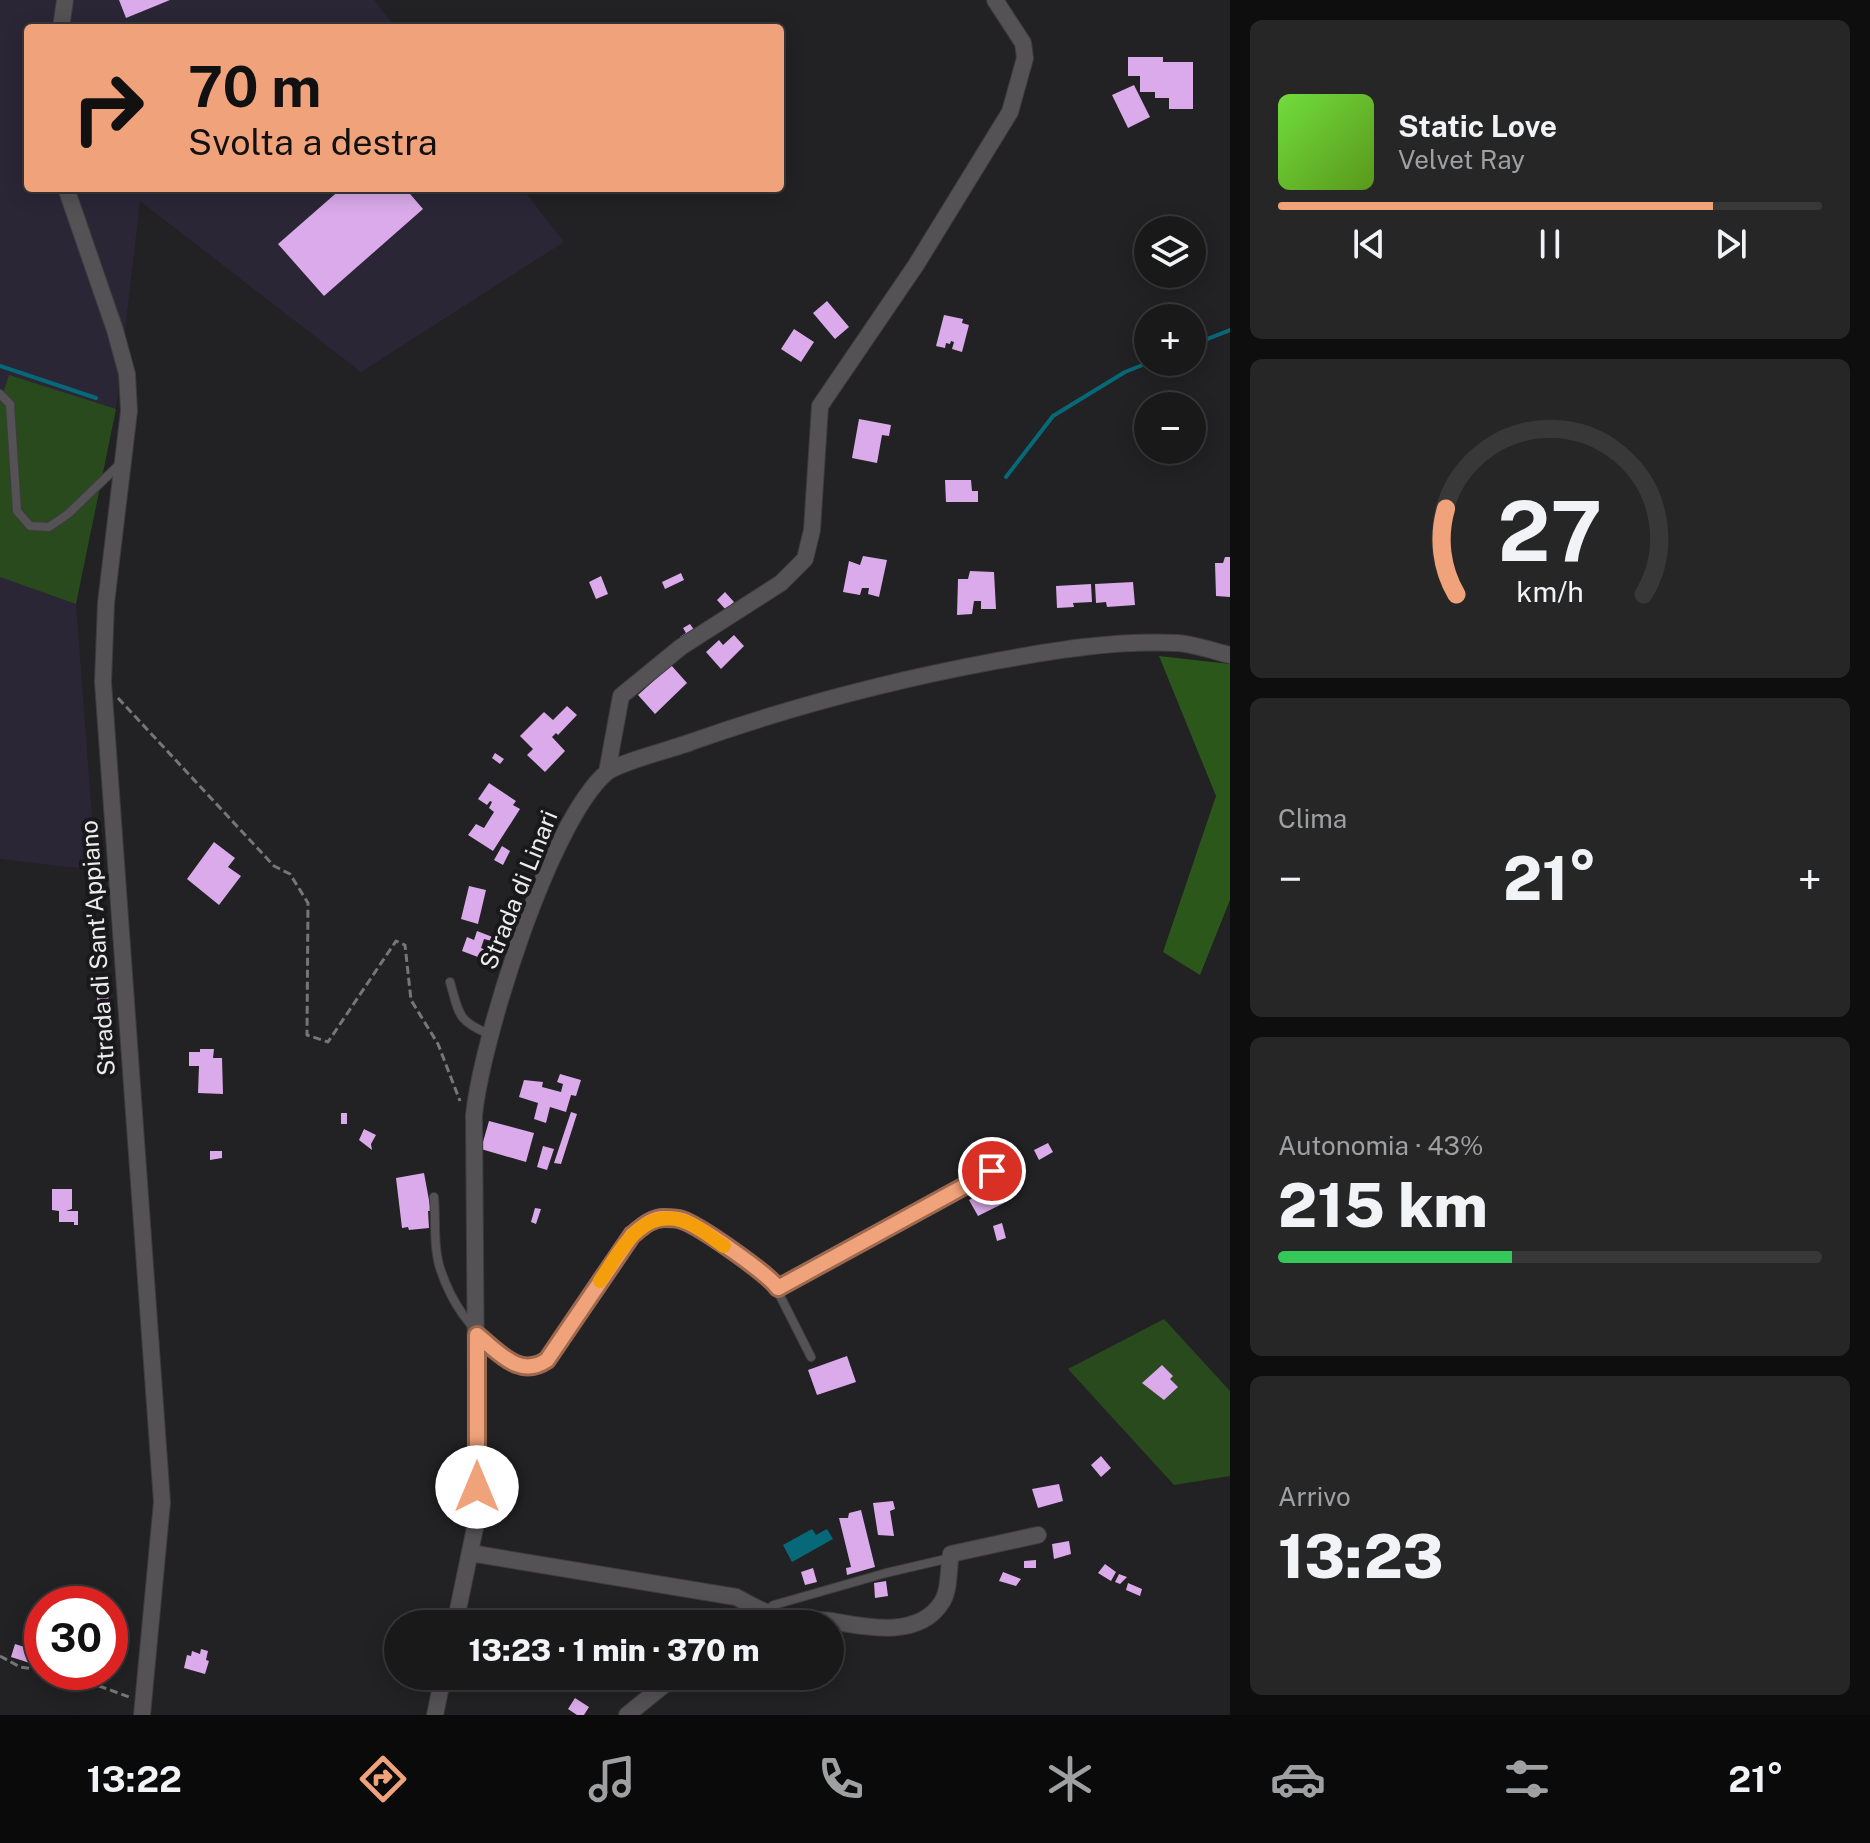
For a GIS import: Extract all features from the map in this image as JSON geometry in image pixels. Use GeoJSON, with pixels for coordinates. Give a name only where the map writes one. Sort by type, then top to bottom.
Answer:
{"type":"FeatureCollection","features":[{"type":"Feature","properties":{"kind":"street"},"geometry":{"type":"LineString","coordinates":[[62,24],[65,0]]}},
{"type":"Feature","properties":{"kind":"street"},"geometry":{"type":"LineString","coordinates":[[607,772],[621,696],[681,647],[781,583],[805,559],[812,530],[820,406],[916,265],[1010,112],[1025,58],[1023,43],[995,0]]}},
{"type":"Feature","properties":{"kind":"street","name":"Strada di Sant'Appiano"},"geometry":{"type":"LineString","coordinates":[[67,192],[115,330],[127,374],[129,411],[106,603],[103,682],[162,1502],[143,1709]]}},
{"type":"Feature","properties":{"kind":"street"},"geometry":{"type":"LineString","coordinates":[[607,772],[711,735],[934,672],[1120,643],[1180,643],[1230,655]]}},
{"type":"Feature","properties":{"kind":"street","name":"Strada di Linari"},"geometry":{"type":"LineString","coordinates":[[458,1610],[477,1518],[474,1115],[477,1082],[489,1034],[533,909],[561,842],[578,809],[607,772]]}},
{"type":"Feature","properties":{"kind":"street"},"geometry":{"type":"LineString","coordinates":[[844,1623],[871,1629],[895,1628],[935,1611],[945,1599],[951,1554],[1038,1535]]}},
{"type":"Feature","properties":{"kind":"street"},"geometry":{"type":"LineString","coordinates":[[470,1553],[736,1597],[762,1610]]}},
{"type":"Feature","properties":{"kind":"street"},"geometry":{"type":"LineString","coordinates":[[435,1715],[440,1690]]}},
{"type":"Feature","properties":{"kind":"street"},"geometry":{"type":"LineString","coordinates":[[627,1715],[658,1690]]}},
{"type":"Feature","properties":{"kind":"lane"},"geometry":{"type":"LineString","coordinates":[[0,394],[10,404],[17,511],[30,526],[49,527],[68,514],[123,460]]}},
{"type":"Feature","properties":{"kind":"lane"},"geometry":{"type":"LineString","coordinates":[[450,982],[460,1018],[471,1027],[489,1034]]}},
{"type":"Feature","properties":{"kind":"lane"},"geometry":{"type":"LineString","coordinates":[[778,1288],[992,1171]]}},
{"type":"Feature","properties":{"kind":"lane"},"geometry":{"type":"LineString","coordinates":[[434,1197],[439,1268],[455,1304],[477,1335],[518,1366],[537,1367],[547,1360],[632,1235],[654,1219],[665,1218],[683,1220],[694,1226],[760,1270],[778,1288],[811,1357]]}},
{"type":"Feature","properties":{"kind":"lane"},"geometry":{"type":"LineString","coordinates":[[766,1610],[872,1577],[950,1558]]}},
{"type":"Feature","properties":{"kind":"path"},"geometry":{"type":"LineString","coordinates":[[103,682],[274,866],[290,874],[308,903],[307,1035],[328,1042],[396,941],[405,945],[411,1000],[438,1044],[461,1104],[474,1115]]}},
{"type":"Feature","properties":{"kind":"path"},"geometry":{"type":"LineString","coordinates":[[0,1656],[24,1668]]}},
{"type":"Feature","properties":{"kind":"path"},"geometry":{"type":"LineString","coordinates":[[103,1690],[143,1709]]}},
{"type":"Feature","properties":{"kind":"shaded area"},"geometry":{"type":"Polygon","coordinates":[[[0,0],[374,0],[393,24],[24,24],[24,192],[525,192],[564,242],[361,372],[140,201],[116,409],[76,604],[96,870],[0,859],[0,0]]]}},
{"type":"Feature","properties":{"kind":"green space"},"geometry":{"type":"Polygon","coordinates":[[[9,375],[116,409],[76,604],[0,577],[0,403],[9,375]]]}},
{"type":"Feature","properties":{"kind":"green space"},"geometry":{"type":"Polygon","coordinates":[[[1159,656],[1230,664],[1230,900],[1200,975],[1163,952],[1216,796],[1159,656]]]}},
{"type":"Feature","properties":{"kind":"green space"},"geometry":{"type":"Polygon","coordinates":[[[1164,1319],[1230,1391],[1230,1476],[1174,1485],[1068,1369],[1164,1319]]]}},
{"type":"Feature","properties":{"kind":"water"},"geometry":{"type":"Polygon","coordinates":[[[812,1529],[816,1535],[827,1529],[833,1539],[792,1562],[783,1545],[812,1529]]]}},
{"type":"Feature","properties":{"kind":"building"},"geometry":{"type":"Polygon","coordinates":[[[119,0],[170,0],[126,18],[119,0]]]}},
{"type":"Feature","properties":{"kind":"building"},"geometry":{"type":"Polygon","coordinates":[[[1128,57],[1163,57],[1163,62],[1193,62],[1193,109],[1169,109],[1169,98],[1155,98],[1155,92],[1140,92],[1140,76],[1128,76],[1128,57]]]}},
{"type":"Feature","properties":{"kind":"building"},"geometry":{"type":"Polygon","coordinates":[[[1134,85],[1150,117],[1128,128],[1112,95],[1134,85]]]}},
{"type":"Feature","properties":{"kind":"building"},"geometry":{"type":"Polygon","coordinates":[[[337,192],[408,192],[423,209],[324,296],[278,244],[337,192]]]}},
{"type":"Feature","properties":{"kind":"building"},"geometry":{"type":"Polygon","coordinates":[[[827,301],[849,327],[835,339],[813,313],[827,301]]]}},
{"type":"Feature","properties":{"kind":"building"},"geometry":{"type":"Polygon","coordinates":[[[944,315],[963,319],[962,323],[969,325],[962,352],[952,349],[954,342],[951,341],[950,344],[946,343],[945,348],[936,346],[944,315]]]}},
{"type":"Feature","properties":{"kind":"building"},"geometry":{"type":"Polygon","coordinates":[[[794,329],[814,342],[801,362],[781,349],[794,329]]]}},
{"type":"Feature","properties":{"kind":"building"},"geometry":{"type":"Polygon","coordinates":[[[859,419],[891,425],[889,436],[882,435],[877,463],[852,458],[859,419]]]}},
{"type":"Feature","properties":{"kind":"building"},"geometry":{"type":"Polygon","coordinates":[[[945,480],[971,480],[972,491],[978,491],[978,502],[946,502],[945,480]]]}},
{"type":"Feature","properties":{"kind":"building"},"geometry":{"type":"Polygon","coordinates":[[[863,556],[887,560],[879,597],[868,594],[869,588],[862,588],[860,595],[843,592],[849,561],[860,565],[863,556]]]}},
{"type":"Feature","properties":{"kind":"building"},"geometry":{"type":"Polygon","coordinates":[[[1225,557],[1230,557],[1230,597],[1216,596],[1215,563],[1223,563],[1225,557]]]}},
{"type":"Feature","properties":{"kind":"building"},"geometry":{"type":"Polygon","coordinates":[[[970,571],[994,572],[996,609],[981,609],[981,601],[974,601],[972,614],[957,615],[958,579],[968,579],[970,571]]]}},
{"type":"Feature","properties":{"kind":"building"},"geometry":{"type":"Polygon","coordinates":[[[681,573],[684,580],[665,589],[662,582],[681,573]]]}},
{"type":"Feature","properties":{"kind":"building"},"geometry":{"type":"Polygon","coordinates":[[[601,576],[608,594],[596,599],[589,582],[601,576]]]}},
{"type":"Feature","properties":{"kind":"building"},"geometry":{"type":"Polygon","coordinates":[[[1133,582],[1135,605],[1107,607],[1106,602],[1096,603],[1095,584],[1133,582]]]}},
{"type":"Feature","properties":{"kind":"building"},"geometry":{"type":"Polygon","coordinates":[[[1091,584],[1092,602],[1057,608],[1056,586],[1091,584]]]}},
{"type":"Feature","properties":{"kind":"building"},"geometry":{"type":"Polygon","coordinates":[[[725,592],[734,602],[726,610],[717,600],[725,592]]]}},
{"type":"Feature","properties":{"kind":"building"},"geometry":{"type":"Polygon","coordinates":[[[690,624],[697,634],[684,642],[680,637],[686,633],[683,628],[690,624]]]}},
{"type":"Feature","properties":{"kind":"building"},"geometry":{"type":"Polygon","coordinates":[[[734,635],[744,646],[721,669],[706,652],[719,640],[723,645],[734,635]]]}},
{"type":"Feature","properties":{"kind":"building"},"geometry":{"type":"Polygon","coordinates":[[[671,665],[687,683],[655,714],[638,695],[671,665]]]}},
{"type":"Feature","properties":{"kind":"building"},"geometry":{"type":"Polygon","coordinates":[[[567,706],[577,715],[558,735],[556,733],[552,737],[565,751],[545,772],[527,755],[533,749],[520,736],[544,712],[553,720],[567,706]]]}},
{"type":"Feature","properties":{"kind":"building"},"geometry":{"type":"Polygon","coordinates":[[[495,753],[504,759],[500,764],[492,758],[495,753]]]}},
{"type":"Feature","properties":{"kind":"building"},"geometry":{"type":"Polygon","coordinates":[[[489,783],[516,801],[513,805],[520,809],[493,851],[468,835],[476,824],[484,828],[494,812],[489,808],[492,802],[487,805],[478,799],[489,783]]]}},
{"type":"Feature","properties":{"kind":"building"},"geometry":{"type":"Polygon","coordinates":[[[214,842],[235,858],[228,867],[241,876],[219,905],[187,879],[214,842]]]}},
{"type":"Feature","properties":{"kind":"building"},"geometry":{"type":"Polygon","coordinates":[[[502,846],[510,851],[503,865],[494,860],[502,846]]]}},
{"type":"Feature","properties":{"kind":"building"},"geometry":{"type":"Polygon","coordinates":[[[469,886],[486,890],[478,924],[461,919],[469,886]]]}},
{"type":"Feature","properties":{"kind":"building"},"geometry":{"type":"Polygon","coordinates":[[[477,931],[503,941],[497,958],[493,957],[491,962],[462,951],[467,937],[474,940],[477,931]],[[484,939],[481,948],[489,951],[492,941],[484,939]]]}},
{"type":"Feature","properties":{"kind":"building"},"geometry":{"type":"Polygon","coordinates":[[[108,995],[111,1016],[98,1017],[97,996],[108,995]]]}},
{"type":"Feature","properties":{"kind":"building"},"geometry":{"type":"Polygon","coordinates":[[[200,1049],[214,1049],[213,1058],[222,1058],[223,1094],[198,1093],[199,1066],[189,1066],[189,1052],[200,1052],[200,1049]]]}},
{"type":"Feature","properties":{"kind":"building"},"geometry":{"type":"Polygon","coordinates":[[[560,1074],[581,1080],[576,1096],[571,1095],[566,1112],[550,1107],[546,1123],[534,1119],[538,1103],[519,1097],[524,1080],[543,1082],[542,1087],[561,1092],[563,1084],[557,1082],[560,1074]]]}},
{"type":"Feature","properties":{"kind":"building"},"geometry":{"type":"Polygon","coordinates":[[[571,1112],[577,1114],[561,1164],[554,1163],[571,1112]]]}},
{"type":"Feature","properties":{"kind":"building"},"geometry":{"type":"Polygon","coordinates":[[[341,1113],[347,1113],[347,1124],[341,1124],[341,1113]]]}},
{"type":"Feature","properties":{"kind":"building"},"geometry":{"type":"Polygon","coordinates":[[[489,1121],[534,1133],[526,1162],[481,1149],[489,1121]]]}},
{"type":"Feature","properties":{"kind":"building"},"geometry":{"type":"Polygon","coordinates":[[[364,1129],[376,1135],[371,1144],[372,1150],[359,1140],[364,1129]]]}},
{"type":"Feature","properties":{"kind":"building"},"geometry":{"type":"Polygon","coordinates":[[[1048,1143],[1053,1152],[1039,1160],[1034,1150],[1048,1143]]]}},
{"type":"Feature","properties":{"kind":"building"},"geometry":{"type":"Polygon","coordinates":[[[543,1146],[554,1149],[547,1170],[537,1167],[543,1146]]]}},
{"type":"Feature","properties":{"kind":"building"},"geometry":{"type":"Polygon","coordinates":[[[210,1151],[222,1151],[222,1158],[210,1160],[210,1151]]]}},
{"type":"Feature","properties":{"kind":"building"},"geometry":{"type":"Polygon","coordinates":[[[424,1173],[431,1211],[428,1211],[429,1228],[402,1228],[396,1178],[424,1173]]]}},
{"type":"Feature","properties":{"kind":"building"},"geometry":{"type":"Polygon","coordinates":[[[997,1185],[1004,1203],[978,1216],[969,1200],[997,1185]]]}},
{"type":"Feature","properties":{"kind":"building"},"geometry":{"type":"Polygon","coordinates":[[[52,1189],[72,1189],[72,1209],[66,1211],[78,1211],[78,1225],[59,1222],[59,1211],[52,1210],[52,1189]]]}},
{"type":"Feature","properties":{"kind":"building"},"geometry":{"type":"Polygon","coordinates":[[[535,1208],[541,1209],[536,1224],[531,1222],[535,1208]]]}},
{"type":"Feature","properties":{"kind":"building"},"geometry":{"type":"Polygon","coordinates":[[[1002,1223],[1006,1238],[997,1241],[993,1226],[1002,1223]]]}},
{"type":"Feature","properties":{"kind":"building"},"geometry":{"type":"Polygon","coordinates":[[[847,1356],[856,1382],[817,1395],[808,1370],[847,1356]]]}},
{"type":"Feature","properties":{"kind":"building"},"geometry":{"type":"Polygon","coordinates":[[[1162,1365],[1173,1376],[1170,1379],[1178,1387],[1164,1400],[1142,1383],[1162,1365]]]}},
{"type":"Feature","properties":{"kind":"building"},"geometry":{"type":"Polygon","coordinates":[[[1101,1456],[1111,1468],[1101,1477],[1091,1465],[1101,1456]]]}},
{"type":"Feature","properties":{"kind":"building"},"geometry":{"type":"Polygon","coordinates":[[[1059,1484],[1063,1501],[1038,1508],[1032,1489],[1059,1484]]]}},
{"type":"Feature","properties":{"kind":"building"},"geometry":{"type":"Polygon","coordinates":[[[893,1501],[895,1509],[890,1511],[894,1536],[878,1535],[873,1503],[893,1501]]]}},
{"type":"Feature","properties":{"kind":"building"},"geometry":{"type":"Polygon","coordinates":[[[861,1510],[875,1567],[847,1575],[846,1568],[851,1567],[839,1518],[848,1518],[849,1513],[861,1510]]]}},
{"type":"Feature","properties":{"kind":"building"},"geometry":{"type":"Polygon","coordinates":[[[1069,1541],[1071,1554],[1054,1559],[1052,1544],[1069,1541]]]}},
{"type":"Feature","properties":{"kind":"building"},"geometry":{"type":"Polygon","coordinates":[[[1036,1560],[1036,1568],[1024,1568],[1024,1561],[1036,1560]]]}},
{"type":"Feature","properties":{"kind":"building"},"geometry":{"type":"Polygon","coordinates":[[[1105,1564],[1116,1572],[1111,1581],[1098,1573],[1105,1564]]]}},
{"type":"Feature","properties":{"kind":"building"},"geometry":{"type":"Polygon","coordinates":[[[813,1568],[817,1582],[805,1585],[801,1572],[813,1568]]]}},
{"type":"Feature","properties":{"kind":"building"},"geometry":{"type":"Polygon","coordinates":[[[1003,1572],[1021,1579],[1016,1586],[999,1581],[1003,1572]]]}},
{"type":"Feature","properties":{"kind":"building"},"geometry":{"type":"Polygon","coordinates":[[[1119,1574],[1127,1577],[1120,1584],[1115,1582],[1119,1574]]]}},
{"type":"Feature","properties":{"kind":"building"},"geometry":{"type":"Polygon","coordinates":[[[886,1581],[888,1596],[875,1598],[874,1583],[886,1581]]]}},
{"type":"Feature","properties":{"kind":"building"},"geometry":{"type":"Polygon","coordinates":[[[1128,1583],[1142,1589],[1140,1596],[1126,1590],[1128,1583]]]}},
{"type":"Feature","properties":{"kind":"building"},"geometry":{"type":"Polygon","coordinates":[[[15,1644],[24,1647],[24,1661],[11,1657],[15,1644]]]}},
{"type":"Feature","properties":{"kind":"building"},"geometry":{"type":"Polygon","coordinates":[[[201,1649],[208,1651],[205,1674],[184,1668],[187,1655],[191,1656],[192,1651],[200,1654],[201,1649]]]}},
{"type":"Feature","properties":{"kind":"building"},"geometry":{"type":"Polygon","coordinates":[[[575,1698],[589,1707],[584,1715],[577,1715],[568,1709],[575,1698]]]}},
{"type":"Feature","properties":{"kind":"waterway"},"geometry":{"type":"LineString","coordinates":[[1206,339],[1230,330]]}},
{"type":"Feature","properties":{"kind":"waterway"},"geometry":{"type":"LineString","coordinates":[[0,366],[96,398]]}},
{"type":"Feature","properties":{"kind":"waterway"},"geometry":{"type":"LineString","coordinates":[[1006,477],[1053,416],[1134,368]]}},
{"type":"Feature","properties":{"kind":"slow traffic"},"geometry":{"type":"LineString","coordinates":[[600,1281],[632,1235],[654,1219],[683,1220],[724,1246]]}},
{"type":"Feature","properties":{"kind":"route"},"geometry":{"type":"LineString","coordinates":[[477,1487],[477,1335],[518,1366],[537,1367],[547,1360],[632,1235],[654,1219],[683,1220],[694,1226],[760,1270],[778,1288],[992,1171]]}}]}
